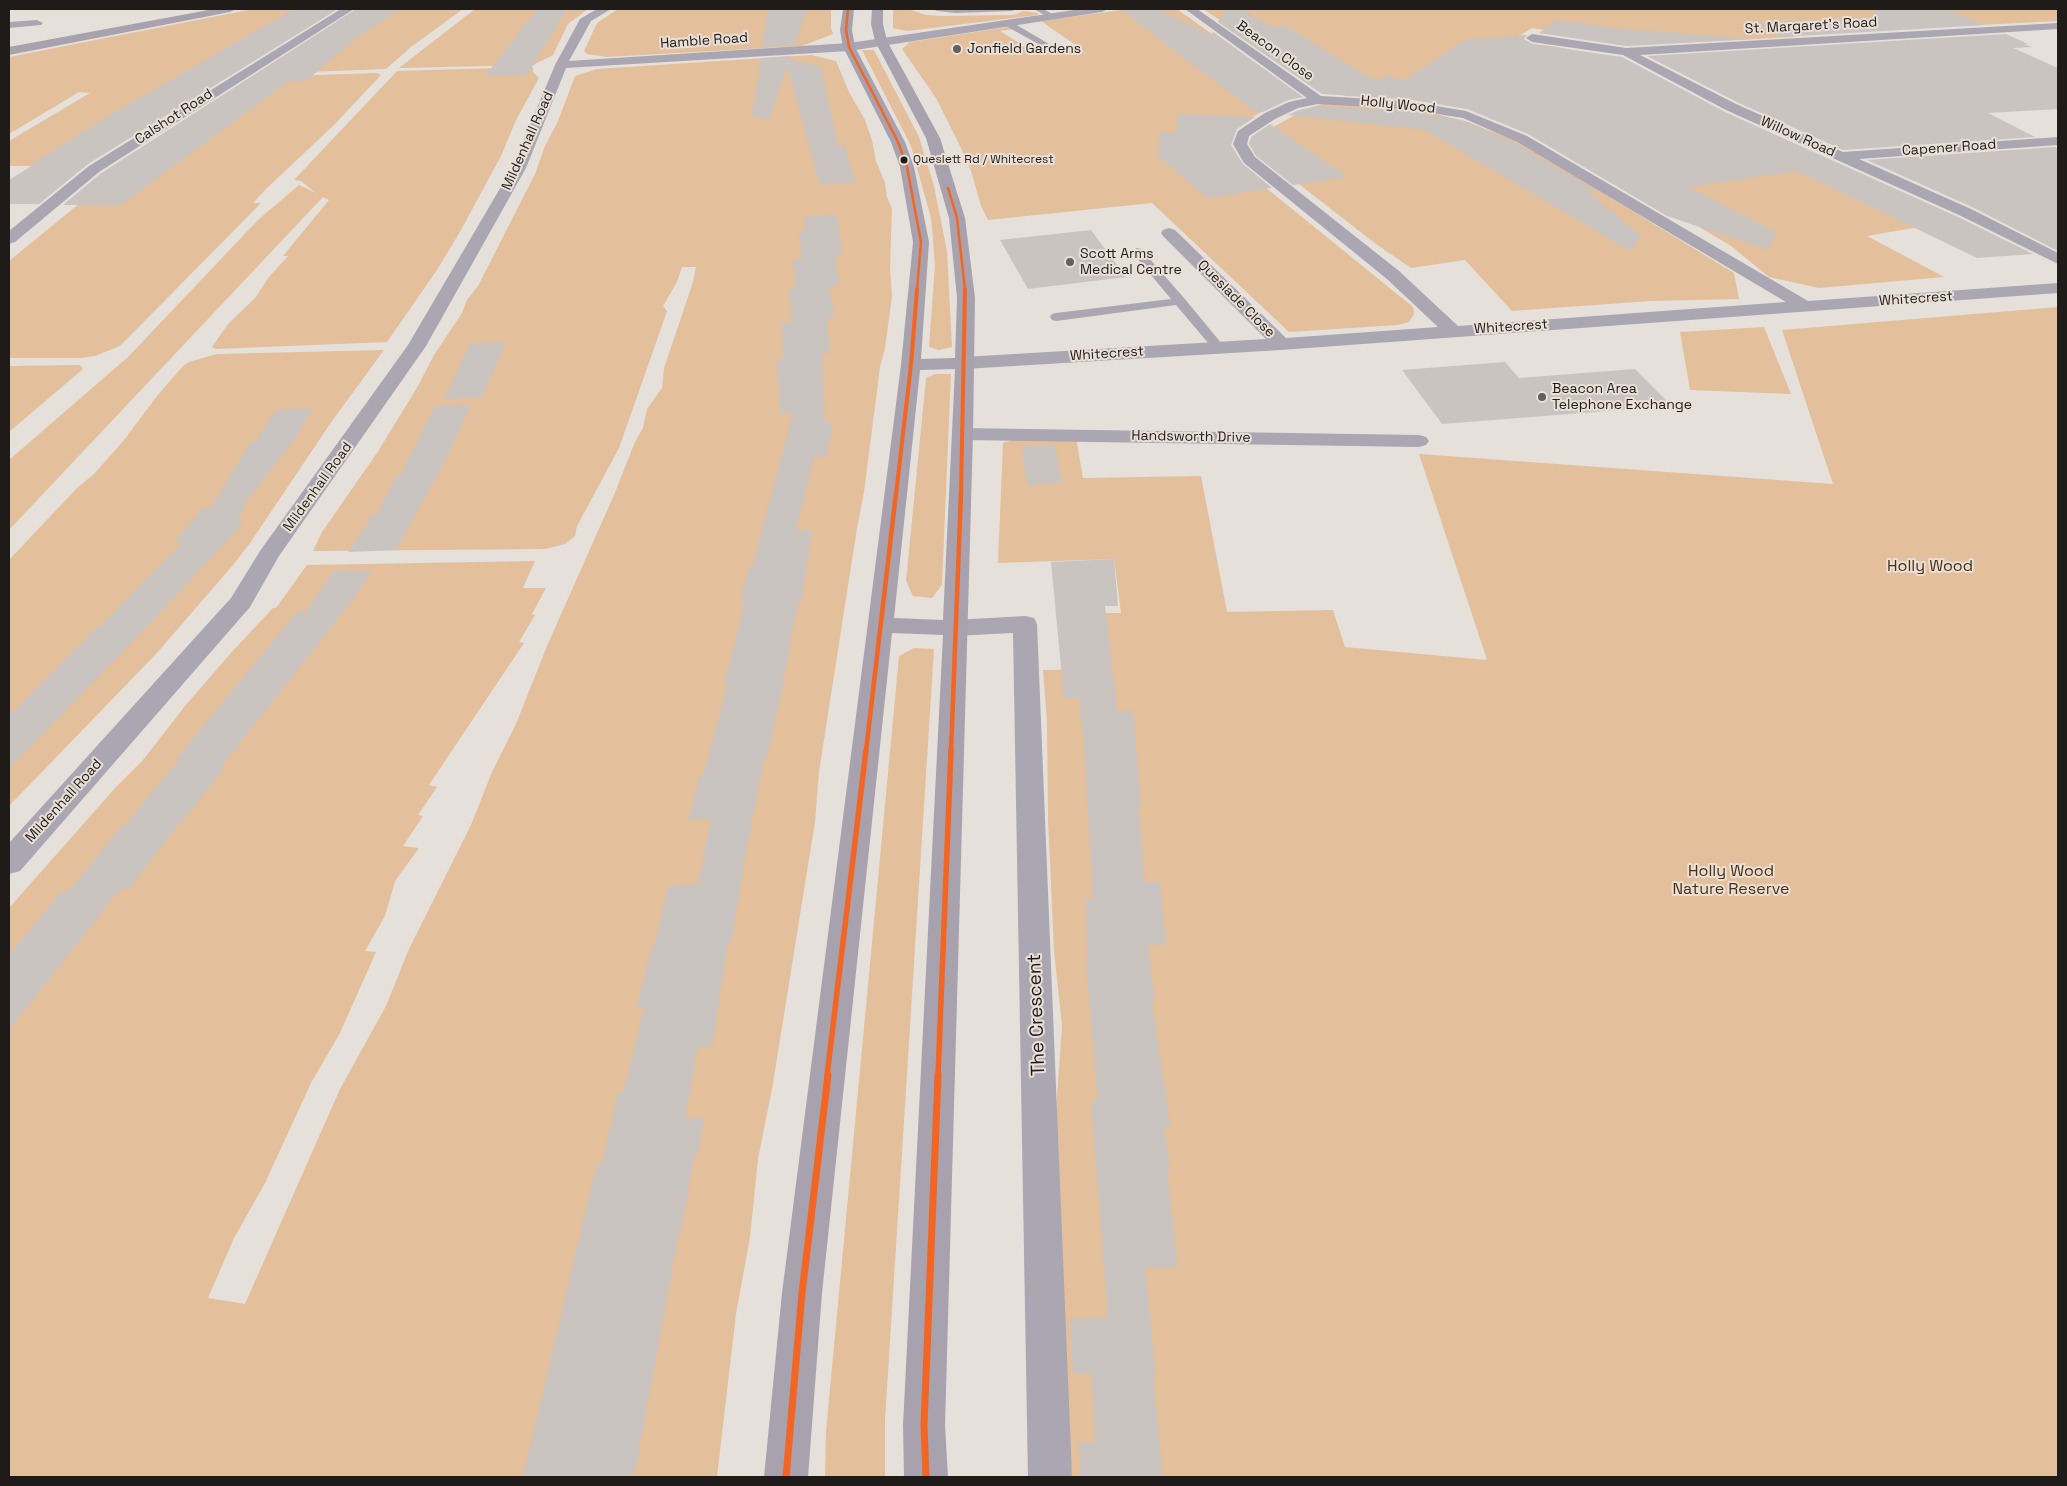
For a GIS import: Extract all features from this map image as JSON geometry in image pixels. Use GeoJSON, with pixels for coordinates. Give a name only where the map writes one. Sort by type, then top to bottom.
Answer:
{"type":"FeatureCollection","features":[{"type":"Feature","properties":{"kind":"highway"},"geometry":{"type":"LineString","coordinates":[[9,44],[225,9]]}},
{"type":"Feature","properties":{"kind":"highway"},"geometry":{"type":"LineString","coordinates":[[9,51],[230,9]]}},
{"type":"Feature","properties":{"kind":"highway"},"geometry":{"type":"LineString","coordinates":[[786,1477],[802,1293],[911,365],[920,242],[907,168],[898,142],[849,47],[846,30],[848,9]]}},
{"type":"Feature","properties":{"kind":"highway"},"geometry":{"type":"LineString","coordinates":[[877,9],[876,24],[881,41],[933,138],[957,218],[966,298],[963,434],[924,1424],[926,1477]]}},
{"type":"Feature","properties":{"kind":"highway"},"geometry":{"type":"LineString","coordinates":[[14,29],[42,26]]}},
{"type":"Feature","properties":{"kind":"highway"},"geometry":{"type":"LineString","coordinates":[[911,365],[964,363]]}},
{"type":"Feature","properties":{"kind":"highway"},"geometry":{"type":"LineString","coordinates":[[880,625],[955,628]]}},
{"type":"Feature","properties":{"kind":"street","name":"Calshot Road"},"geometry":{"type":"LineString","coordinates":[[9,239],[94,169],[348,9]]}},
{"type":"Feature","properties":{"kind":"street","name":"Mildenhall Road"},"geometry":{"type":"LineString","coordinates":[[9,863],[242,602],[268,556],[417,346],[519,168],[561,65],[586,19],[605,9]]}},
{"type":"Feature","properties":{"kind":"street","name":"Hamble Road"},"geometry":{"type":"LineString","coordinates":[[561,65],[849,47],[1102,9]]}},
{"type":"Feature","properties":{"kind":"street","name":"Beacon Close"},"geometry":{"type":"LineString","coordinates":[[1190,9],[1318,100]]}},
{"type":"Feature","properties":{"kind":"street"},"geometry":{"type":"LineString","coordinates":[[14,29],[42,26]]}},
{"type":"Feature","properties":{"kind":"street","name":"St. Margaret's Road"},"geometry":{"type":"LineString","coordinates":[[1626,52],[2058,26]]}},
{"type":"Feature","properties":{"kind":"street","name":"Willow Road"},"geometry":{"type":"LineString","coordinates":[[1532,38],[1626,52],[1731,107],[1965,212],[2058,259]]}},
{"type":"Feature","properties":{"kind":"street","name":"Holly Wood"},"geometry":{"type":"LineString","coordinates":[[1454,331],[1393,275],[1249,160],[1240,144],[1244,134],[1270,116],[1294,105],[1318,100],[1406,105],[1443,110],[1491,124],[1531,144],[1806,307]]}},
{"type":"Feature","properties":{"kind":"street","name":"Capener Road"},"geometry":{"type":"LineString","coordinates":[[1840,156],[2058,141]]}},
{"type":"Feature","properties":{"kind":"street","name":"Queslade Close"},"geometry":{"type":"LineString","coordinates":[[1169,233],[1281,344]]}},
{"type":"Feature","properties":{"kind":"street","name":"Whitecrest"},"geometry":{"type":"LineString","coordinates":[[964,363],[1281,344],[2058,288]]}},
{"type":"Feature","properties":{"kind":"street","name":"Handsworth Drive"},"geometry":{"type":"LineString","coordinates":[[963,434],[1419,441]]}},
{"type":"Feature","properties":{"kind":"street","name":"The Crescent"},"geometry":{"type":"LineString","coordinates":[[955,628],[1025,624],[1050,1477]]}},
{"type":"Feature","properties":{"kind":"lane"},"geometry":{"type":"LineString","coordinates":[[938,9],[956,11],[1012,9]]}},
{"type":"Feature","properties":{"kind":"lane"},"geometry":{"type":"LineString","coordinates":[[1038,9],[1054,17]]}},
{"type":"Feature","properties":{"kind":"lane"},"geometry":{"type":"LineString","coordinates":[[1007,23],[1045,44]]}},
{"type":"Feature","properties":{"kind":"lane"},"geometry":{"type":"LineString","coordinates":[[1137,251],[1218,348]]}},
{"type":"Feature","properties":{"kind":"lane"},"geometry":{"type":"LineString","coordinates":[[1056,317],[1180,301]]}},
{"type":"Feature","properties":{"kind":"green space"},"geometry":{"type":"Polygon","coordinates":[[[253,9],[328,9],[81,166],[9,166],[9,141],[90,93],[79,92],[9,134],[9,57],[253,9]]]}},
{"type":"Feature","properties":{"kind":"green space"},"geometry":{"type":"Polygon","coordinates":[[[367,9],[463,9],[411,47],[386,69],[308,72],[367,9]]]}},
{"type":"Feature","properties":{"kind":"green space"},"geometry":{"type":"Polygon","coordinates":[[[475,9],[588,9],[568,24],[553,55],[533,65],[399,68],[475,9]]]}},
{"type":"Feature","properties":{"kind":"green space"},"geometry":{"type":"Polygon","coordinates":[[[618,9],[831,9],[831,28],[833,34],[802,46],[607,57],[587,54],[584,51],[597,23],[618,9]]]}},
{"type":"Feature","properties":{"kind":"green space"},"geometry":{"type":"Polygon","coordinates":[[[893,9],[908,9],[926,15],[943,16],[1014,15],[1024,11],[1038,13],[1037,15],[907,31],[893,28],[893,9]]]}},
{"type":"Feature","properties":{"kind":"green space"},"geometry":{"type":"Polygon","coordinates":[[[1129,9],[1177,9],[1219,39],[1270,107],[1238,125],[1225,143],[1244,170],[1413,307],[1414,314],[1409,322],[1398,325],[1289,332],[1152,203],[988,220],[981,206],[971,171],[936,98],[902,49],[910,42],[1008,27],[1013,29],[1000,31],[1033,55],[1079,49],[1088,55],[1041,21],[1129,9]]]}},
{"type":"Feature","properties":{"kind":"green space"},"geometry":{"type":"Polygon","coordinates":[[[1203,9],[2058,9],[2058,21],[1802,34],[1794,37],[1640,45],[1532,28],[1514,39],[1523,43],[1552,46],[1591,54],[1660,79],[1740,120],[1960,220],[1867,236],[1944,277],[1819,288],[1769,277],[1731,246],[1684,218],[1479,63],[1403,99],[1346,96],[1330,92],[1203,9]]]}},
{"type":"Feature","properties":{"kind":"green space"},"geometry":{"type":"Polygon","coordinates":[[[862,50],[874,50],[919,137],[934,186],[947,251],[952,347],[939,350],[929,347],[935,264],[931,218],[911,146],[862,50]]]}},
{"type":"Feature","properties":{"kind":"green space"},"geometry":{"type":"Polygon","coordinates":[[[811,55],[836,61],[849,92],[865,120],[872,140],[876,161],[885,183],[887,197],[892,209],[890,267],[892,296],[885,348],[880,367],[864,492],[819,772],[815,822],[772,1089],[758,1159],[750,1237],[736,1314],[717,1477],[9,1477],[9,908],[116,787],[143,760],[185,706],[230,654],[273,608],[276,608],[307,565],[535,561],[523,588],[546,588],[532,614],[535,615],[519,642],[524,643],[429,785],[437,787],[418,815],[423,816],[403,846],[419,848],[395,881],[385,916],[365,951],[376,952],[340,1033],[311,1083],[265,1183],[234,1238],[208,1298],[245,1304],[340,1089],[386,1006],[408,951],[471,825],[492,772],[516,724],[547,646],[614,495],[635,442],[643,428],[647,409],[662,388],[664,368],[693,282],[696,267],[682,267],[677,282],[663,306],[667,311],[619,448],[577,526],[575,536],[565,544],[545,549],[313,551],[322,532],[377,453],[418,386],[434,355],[462,313],[467,300],[478,286],[535,174],[575,76],[597,69],[811,55]]]}},
{"type":"Feature","properties":{"kind":"green space"},"geometry":{"type":"Polygon","coordinates":[[[533,67],[533,72],[539,78],[516,120],[501,156],[437,270],[387,342],[216,349],[212,347],[228,324],[255,298],[269,277],[288,256],[283,256],[329,200],[323,197],[9,530],[9,460],[128,357],[258,220],[299,185],[316,193],[301,181],[294,180],[397,71],[533,67]]]}},
{"type":"Feature","properties":{"kind":"green space"},"geometry":{"type":"Polygon","coordinates":[[[377,73],[381,75],[334,125],[253,203],[261,203],[120,346],[95,356],[80,358],[9,358],[9,261],[96,190],[258,77],[377,73]]]}},
{"type":"Feature","properties":{"kind":"green space"},"geometry":{"type":"Polygon","coordinates":[[[1333,103],[1420,110],[1468,122],[1513,140],[1734,273],[1739,299],[1650,301],[1512,311],[1465,260],[1411,268],[1280,172],[1270,129],[1304,110],[1322,104],[1333,103]]]}},
{"type":"Feature","properties":{"kind":"green space","name":"Holly Wood Nature Reserve"},"geometry":{"type":"Polygon","coordinates":[[[2058,307],[2058,1477],[1072,1477],[1057,1298],[1056,1111],[1062,1026],[1054,951],[1048,819],[1047,722],[1043,670],[1106,669],[1101,613],[1121,613],[1114,559],[998,563],[1003,443],[1019,438],[1076,438],[1083,478],[1201,476],[1227,612],[1333,610],[1345,647],[1487,660],[1419,454],[1833,484],[1782,330],[2058,307]]]}},
{"type":"Feature","properties":{"kind":"green space"},"geometry":{"type":"Polygon","coordinates":[[[1764,327],[1791,394],[1690,390],[1680,332],[1764,327]]]}},
{"type":"Feature","properties":{"kind":"green space"},"geometry":{"type":"Polygon","coordinates":[[[384,350],[332,421],[250,543],[233,565],[156,654],[9,806],[9,560],[77,488],[94,474],[124,440],[157,396],[183,366],[189,362],[217,354],[384,350]]]}},
{"type":"Feature","properties":{"kind":"green space"},"geometry":{"type":"Polygon","coordinates":[[[80,365],[83,369],[9,432],[9,366],[80,365]]]}},
{"type":"Feature","properties":{"kind":"green space"},"geometry":{"type":"Polygon","coordinates":[[[935,374],[951,374],[942,585],[932,598],[913,596],[906,581],[926,378],[935,374]]]}},
{"type":"Feature","properties":{"kind":"green space"},"geometry":{"type":"Polygon","coordinates":[[[914,648],[934,649],[885,1420],[885,1477],[825,1477],[826,1431],[899,656],[914,648]]]}},
{"type":"Feature","properties":{"kind":"building"},"geometry":{"type":"Polygon","coordinates":[[[294,9],[338,9],[88,164],[39,204],[9,204],[9,180],[33,165],[30,165],[105,118],[294,9]]]}},
{"type":"Feature","properties":{"kind":"building"},"geometry":{"type":"Polygon","coordinates":[[[356,9],[401,9],[359,36],[306,81],[289,81],[121,205],[63,205],[100,174],[356,9]]]}},
{"type":"Feature","properties":{"kind":"building"},"geometry":{"type":"Polygon","coordinates":[[[537,9],[567,9],[527,75],[485,76],[537,9]]]}},
{"type":"Feature","properties":{"kind":"building"},"geometry":{"type":"Polygon","coordinates":[[[768,9],[807,9],[795,45],[762,47],[768,9]]]}},
{"type":"Feature","properties":{"kind":"building"},"geometry":{"type":"Polygon","coordinates":[[[1120,9],[1157,9],[1211,35],[1213,32],[1303,97],[1288,100],[1263,112],[1254,111],[1120,9]]]}},
{"type":"Feature","properties":{"kind":"building"},"geometry":{"type":"Polygon","coordinates":[[[1226,9],[1241,9],[1273,27],[1287,26],[1363,74],[1378,80],[1387,76],[1404,81],[1464,40],[1527,35],[1524,39],[1532,44],[1622,57],[1725,112],[1958,217],[2033,254],[1977,258],[1797,171],[1689,187],[1776,232],[1768,250],[1667,216],[1528,134],[1467,109],[1406,99],[1322,94],[1218,22],[1226,9]]]}},
{"type":"Feature","properties":{"kind":"building"},"geometry":{"type":"Polygon","coordinates":[[[1875,9],[1946,9],[1985,25],[1781,37],[1754,23],[1873,17],[1875,9]]]}},
{"type":"Feature","properties":{"kind":"building"},"geometry":{"type":"Polygon","coordinates":[[[1557,20],[1612,28],[1754,39],[1626,46],[1539,33],[1557,20]]]}},
{"type":"Feature","properties":{"kind":"building"},"geometry":{"type":"Polygon","coordinates":[[[2006,34],[2032,47],[2013,48],[2058,68],[2058,109],[1988,113],[2035,137],[1843,150],[1737,102],[1647,56],[2006,34]]]}},
{"type":"Feature","properties":{"kind":"building"},"geometry":{"type":"Polygon","coordinates":[[[791,56],[789,59],[821,67],[838,146],[844,145],[856,182],[820,185],[787,66],[769,120],[752,116],[761,58],[791,56]]]}},
{"type":"Feature","properties":{"kind":"building"},"geometry":{"type":"Polygon","coordinates":[[[1318,106],[1406,111],[1462,120],[1516,144],[1602,194],[1585,189],[1641,236],[1630,251],[1425,130],[1288,115],[1299,110],[1318,106]]]}},
{"type":"Feature","properties":{"kind":"building"},"geometry":{"type":"Polygon","coordinates":[[[1178,114],[1255,117],[1237,129],[1231,145],[1243,164],[1272,188],[1207,198],[1158,156],[1160,132],[1176,133],[1178,114]]]}},
{"type":"Feature","properties":{"kind":"building"},"geometry":{"type":"Polygon","coordinates":[[[1270,124],[1348,177],[1293,185],[1256,156],[1249,144],[1251,137],[1270,124]]]}},
{"type":"Feature","properties":{"kind":"building"},"geometry":{"type":"Polygon","coordinates":[[[2055,147],[2058,149],[2058,251],[1972,207],[1867,160],[2055,147]]]}},
{"type":"Feature","properties":{"kind":"building"},"geometry":{"type":"Polygon","coordinates":[[[837,215],[842,255],[835,255],[839,285],[829,286],[835,317],[827,318],[830,353],[822,353],[825,422],[833,422],[826,457],[814,457],[796,530],[812,530],[801,602],[798,602],[767,758],[764,758],[731,943],[728,943],[712,1047],[698,1047],[685,1118],[704,1118],[698,1155],[694,1155],[634,1477],[523,1477],[597,1163],[602,1163],[618,1092],[624,1092],[644,1008],[637,1008],[651,948],[654,948],[668,886],[698,884],[711,819],[689,820],[699,777],[703,777],[727,685],[724,685],[745,602],[740,603],[749,568],[752,568],[793,413],[780,414],[777,359],[783,358],[781,323],[792,322],[789,289],[796,289],[793,260],[802,259],[799,231],[805,231],[804,217],[837,215]]]}},
{"type":"Feature","properties":{"kind":"building","name":"Scott Arms Medical Centre"},"geometry":{"type":"Polygon","coordinates":[[[1091,230],[1126,277],[1028,289],[1000,240],[1091,230]]]}},
{"type":"Feature","properties":{"kind":"building"},"geometry":{"type":"Polygon","coordinates":[[[506,342],[482,397],[444,399],[470,344],[506,342]]]}},
{"type":"Feature","properties":{"kind":"building","name":"Beacon Area Telephone Exchange"},"geometry":{"type":"Polygon","coordinates":[[[1505,362],[1519,378],[1635,369],[1672,406],[1442,424],[1402,370],[1505,362]]]}},
{"type":"Feature","properties":{"kind":"building"},"geometry":{"type":"Polygon","coordinates":[[[471,404],[447,458],[396,550],[348,552],[373,514],[377,514],[397,475],[401,474],[435,406],[471,404]]]}},
{"type":"Feature","properties":{"kind":"building"},"geometry":{"type":"Polygon","coordinates":[[[313,408],[297,436],[242,507],[246,507],[237,519],[242,524],[147,627],[9,768],[9,716],[183,542],[174,542],[203,508],[210,508],[251,442],[255,442],[276,410],[313,408]]]}},
{"type":"Feature","properties":{"kind":"building"},"geometry":{"type":"Polygon","coordinates":[[[1055,445],[1062,483],[1027,485],[1022,446],[1055,445]]]}},
{"type":"Feature","properties":{"kind":"building"},"geometry":{"type":"Polygon","coordinates":[[[1114,559],[1118,606],[1105,606],[1118,712],[1133,711],[1141,806],[1138,806],[1145,882],[1160,882],[1166,944],[1148,945],[1155,1001],[1152,1002],[1170,1126],[1164,1126],[1170,1172],[1167,1172],[1178,1267],[1145,1268],[1156,1378],[1153,1378],[1163,1477],[1081,1477],[1079,1443],[1095,1442],[1091,1373],[1073,1373],[1070,1319],[1108,1317],[1091,1101],[1098,1100],[1086,963],[1088,963],[1085,899],[1093,899],[1084,744],[1079,698],[1064,698],[1051,562],[1114,559]]]}},
{"type":"Feature","properties":{"kind":"building"},"geometry":{"type":"Polygon","coordinates":[[[333,571],[372,571],[351,602],[221,767],[224,768],[183,821],[181,821],[129,889],[121,888],[9,1030],[9,955],[61,892],[68,892],[122,826],[124,826],[180,759],[176,759],[297,612],[305,612],[333,571]]]}},
{"type":"Feature","properties":{"kind":"transit line"},"geometry":{"type":"LineString","coordinates":[[786,1477],[802,1293],[911,365],[921,242],[907,167],[898,142],[849,47],[846,30],[848,9]]}},
{"type":"Feature","properties":{"kind":"transit line"},"geometry":{"type":"LineString","coordinates":[[926,1477],[924,1425],[963,434],[966,298],[957,218],[948,188]]}},
{"type":"Feature","properties":{"kind":"place","name":"Jonfield Gardens"},"geometry":{"type":"Point","coordinates":[957,49]}},
{"type":"Feature","properties":{"kind":"place","name":"Queslett Rd / Whitecrest"},"geometry":{"type":"Point","coordinates":[904,160]}},
{"type":"Feature","properties":{"kind":"place","name":"Scott Arms Medical Centre"},"geometry":{"type":"Point","coordinates":[1070,262]}},
{"type":"Feature","properties":{"kind":"place","name":"Beacon Area Telephone Exchange"},"geometry":{"type":"Point","coordinates":[1542,397]}}]}
